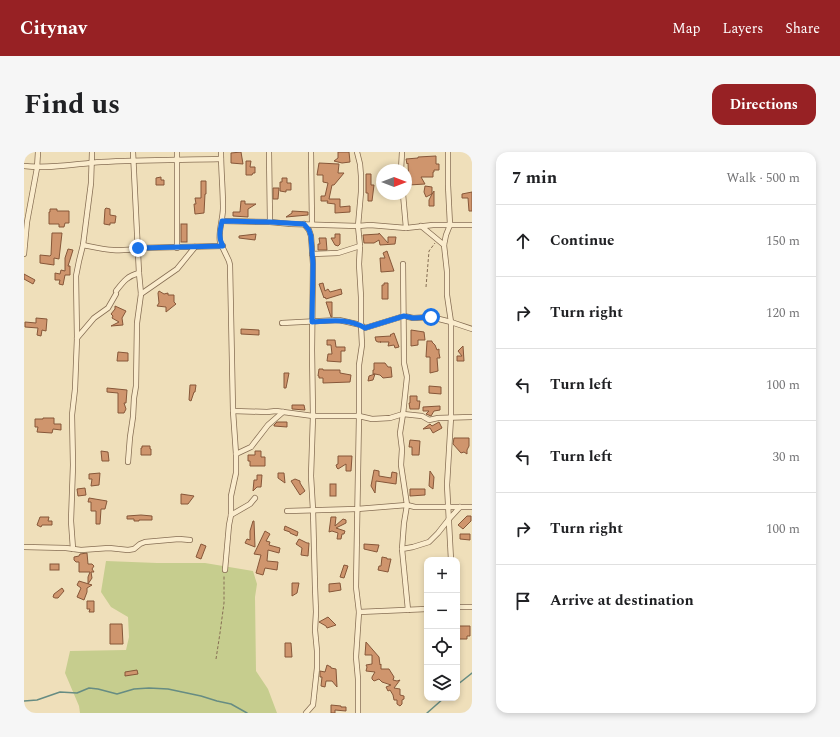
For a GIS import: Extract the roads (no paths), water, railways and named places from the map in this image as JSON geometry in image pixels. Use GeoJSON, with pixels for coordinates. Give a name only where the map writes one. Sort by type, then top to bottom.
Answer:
{"type":"FeatureCollection","features":[{"type":"Feature","properties":{"kind":"street"},"geometry":{"type":"LineString","coordinates":[[24,254],[27,222],[37,168],[38,152]]}},
{"type":"Feature","properties":{"kind":"street"},"geometry":{"type":"LineString","coordinates":[[73,549],[71,521],[73,465],[72,415],[75,389],[76,276],[83,245],[91,183],[92,152]]}},
{"type":"Feature","properties":{"kind":"street"},"geometry":{"type":"LineString","coordinates":[[128,462],[136,386],[137,323],[141,294],[133,152]]}},
{"type":"Feature","properties":{"kind":"street"},"geometry":{"type":"LineString","coordinates":[[177,152],[177,248]]}},
{"type":"Feature","properties":{"kind":"street"},"geometry":{"type":"LineString","coordinates":[[221,152],[223,208],[219,238],[230,265],[233,411],[236,454],[236,473],[231,496],[231,514],[225,570]]}},
{"type":"Feature","properties":{"kind":"street"},"geometry":{"type":"LineString","coordinates":[[269,152],[270,222]]}},
{"type":"Feature","properties":{"kind":"street"},"geometry":{"type":"LineString","coordinates":[[311,152],[312,224]]}},
{"type":"Feature","properties":{"kind":"street"},"geometry":{"type":"LineString","coordinates":[[357,152],[361,176],[358,226],[360,246],[359,264],[362,345],[359,365],[356,587],[359,612],[356,656],[358,713]]}},
{"type":"Feature","properties":{"kind":"street"},"geometry":{"type":"LineString","coordinates":[[401,164],[402,152]]}},
{"type":"Feature","properties":{"kind":"street"},"geometry":{"type":"LineString","coordinates":[[448,152],[450,225],[444,245],[450,322],[451,417],[447,507],[451,557]]}},
{"type":"Feature","properties":{"kind":"street"},"geometry":{"type":"LineString","coordinates":[[24,166],[37,168],[134,160],[221,159]]}},
{"type":"Feature","properties":{"kind":"street"},"geometry":{"type":"LineString","coordinates":[[404,200],[406,228]]}},
{"type":"Feature","properties":{"kind":"street"},"geometry":{"type":"LineString","coordinates":[[222,221],[358,226],[370,225],[406,228],[421,226],[472,225]]}},
{"type":"Feature","properties":{"kind":"street"},"geometry":{"type":"LineString","coordinates":[[304,224],[309,230],[311,236],[313,264],[313,416],[311,476],[317,668],[313,705],[306,713]]}},
{"type":"Feature","properties":{"kind":"street"},"geometry":{"type":"LineString","coordinates":[[421,226],[444,245]]}},
{"type":"Feature","properties":{"kind":"street"},"geometry":{"type":"LineString","coordinates":[[83,245],[112,251],[138,248],[223,246]]}},
{"type":"Feature","properties":{"kind":"street"},"geometry":{"type":"LineString","coordinates":[[312,254],[338,253],[360,246]]}},
{"type":"Feature","properties":{"kind":"street"},"geometry":{"type":"LineString","coordinates":[[141,294],[177,269],[195,247]]}},
{"type":"Feature","properties":{"kind":"street"},"geometry":{"type":"LineString","coordinates":[[403,264],[404,363],[407,377],[404,414],[400,433],[402,449],[401,465],[407,505],[402,549],[408,610]]}},
{"type":"Feature","properties":{"kind":"street"},"geometry":{"type":"LineString","coordinates":[[76,338],[94,318],[108,308],[116,292],[126,278],[139,273]]}},
{"type":"Feature","properties":{"kind":"street"},"geometry":{"type":"LineString","coordinates":[[282,324],[339,320],[361,325],[365,328],[404,316],[413,318],[431,317],[472,329]]}},
{"type":"Feature","properties":{"kind":"street"},"geometry":{"type":"LineString","coordinates":[[233,411],[267,412],[272,410],[313,416],[359,416],[372,419],[390,418],[404,414],[422,416],[428,420],[451,417],[472,417]]}},
{"type":"Feature","properties":{"kind":"street"},"geometry":{"type":"LineString","coordinates":[[236,454],[251,446],[268,425],[282,412]]}},
{"type":"Feature","properties":{"kind":"street"},"geometry":{"type":"LineString","coordinates":[[231,514],[250,504],[255,498]]}},
{"type":"Feature","properties":{"kind":"street"},"geometry":{"type":"LineString","coordinates":[[287,511],[357,509],[407,505],[415,507],[472,507]]}},
{"type":"Feature","properties":{"kind":"street"},"geometry":{"type":"LineString","coordinates":[[402,549],[429,542],[460,507]]}},
{"type":"Feature","properties":{"kind":"street"},"geometry":{"type":"LineString","coordinates":[[24,547],[81,550],[108,548],[128,550],[134,549],[145,542],[179,539],[190,540]]}},
{"type":"Feature","properties":{"kind":"street"},"geometry":{"type":"LineString","coordinates":[[460,607],[472,607]]}},
{"type":"Feature","properties":{"kind":"street"},"geometry":{"type":"LineString","coordinates":[[359,612],[424,608]]}},
{"type":"Feature","properties":{"kind":"waterway"},"geometry":{"type":"LineString","coordinates":[[460,683],[472,673]]}},
{"type":"Feature","properties":{"kind":"waterway"},"geometry":{"type":"LineString","coordinates":[[24,701],[37,700],[60,692],[77,693],[89,688],[117,694],[134,689],[168,689],[231,704],[247,713]]}},
{"type":"Feature","properties":{"kind":"waterway"},"geometry":{"type":"LineString","coordinates":[[427,713],[441,701]]}}]}
